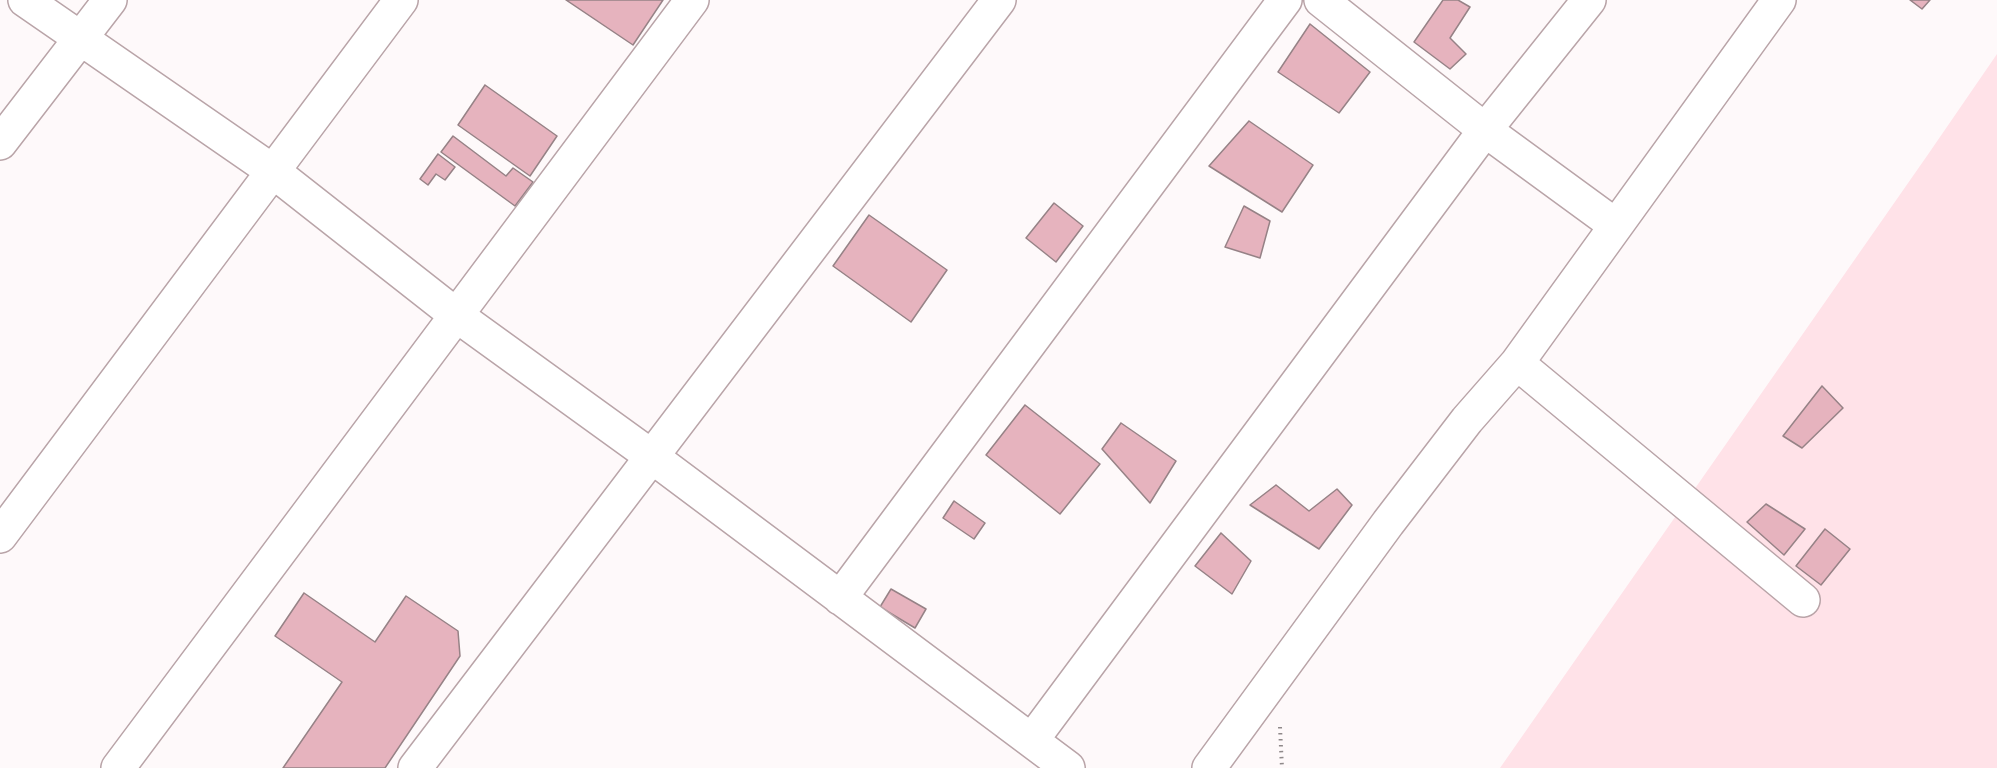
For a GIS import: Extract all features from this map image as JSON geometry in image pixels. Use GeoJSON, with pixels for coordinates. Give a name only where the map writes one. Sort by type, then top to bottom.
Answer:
{"type":"FeatureCollection","features":[{"type":"Feature","properties":{"kind":"street"},"geometry":{"type":"LineString","coordinates":[[25,0],[274,172],[456,315],[651,456],[1068,768]]}},
{"type":"Feature","properties":{"kind":"street"},"geometry":{"type":"LineString","coordinates":[[0,143],[110,0]]}},
{"type":"Feature","properties":{"kind":"street"},"geometry":{"type":"LineString","coordinates":[[0,536],[402,0]]}},
{"type":"Feature","properties":{"kind":"street"},"geometry":{"type":"LineString","coordinates":[[118,768],[692,0]]}},
{"type":"Feature","properties":{"kind":"street"},"geometry":{"type":"LineString","coordinates":[[415,768],[999,0]]}},
{"type":"Feature","properties":{"kind":"street"},"geometry":{"type":"LineString","coordinates":[[840,598],[1285,0]]}},
{"type":"Feature","properties":{"kind":"street"},"geometry":{"type":"LineString","coordinates":[[1321,0],[1485,130],[1616,225]]}},
{"type":"Feature","properties":{"kind":"street"},"geometry":{"type":"LineString","coordinates":[[1032,741],[1485,130],[1589,0]]}},
{"type":"Feature","properties":{"kind":"street"},"geometry":{"type":"LineString","coordinates":[[1209,768],[1388,523],[1467,420],[1516,363],[1779,0]]}},
{"type":"Feature","properties":{"kind":"street"},"geometry":{"type":"LineString","coordinates":[[1516,363],[1803,600]]}},
{"type":"Feature","properties":{"kind":"shaded area"},"geometry":{"type":"Polygon","coordinates":[[[1997,54],[1997,768],[1500,768],[1929,153],[1997,54]]]}},
{"type":"Feature","properties":{"kind":"building"},"geometry":{"type":"Polygon","coordinates":[[[566,0],[663,0],[633,45],[566,0]]]}},
{"type":"Feature","properties":{"kind":"building"},"geometry":{"type":"Polygon","coordinates":[[[1443,0],[1458,0],[1470,7],[1450,38],[1466,54],[1450,69],[1414,42],[1443,0]]]}},
{"type":"Feature","properties":{"kind":"building"},"geometry":{"type":"Polygon","coordinates":[[[1910,0],[1930,0],[1922,9],[1910,0]]]}},
{"type":"Feature","properties":{"kind":"building"},"geometry":{"type":"Polygon","coordinates":[[[1310,24],[1370,72],[1339,113],[1278,72],[1310,24]]]}},
{"type":"Feature","properties":{"kind":"building"},"geometry":{"type":"Polygon","coordinates":[[[485,85],[557,136],[530,176],[458,125],[485,85]]]}},
{"type":"Feature","properties":{"kind":"building"},"geometry":{"type":"Polygon","coordinates":[[[1249,121],[1313,165],[1282,212],[1209,166],[1249,121]]]}},
{"type":"Feature","properties":{"kind":"building"},"geometry":{"type":"Polygon","coordinates":[[[453,136],[506,176],[513,168],[533,182],[515,206],[441,152],[453,136]]]}},
{"type":"Feature","properties":{"kind":"building"},"geometry":{"type":"Polygon","coordinates":[[[438,154],[455,167],[445,180],[436,174],[428,185],[420,179],[438,154]]]}},
{"type":"Feature","properties":{"kind":"building"},"geometry":{"type":"Polygon","coordinates":[[[1054,203],[1083,226],[1056,262],[1026,238],[1054,203]]]}},
{"type":"Feature","properties":{"kind":"building"},"geometry":{"type":"Polygon","coordinates":[[[1244,206],[1270,221],[1260,258],[1225,247],[1244,206]]]}},
{"type":"Feature","properties":{"kind":"building"},"geometry":{"type":"Polygon","coordinates":[[[869,215],[947,270],[911,322],[833,266],[869,215]]]}},
{"type":"Feature","properties":{"kind":"building"},"geometry":{"type":"Polygon","coordinates":[[[1822,386],[1843,408],[1802,448],[1783,436],[1822,386]]]}},
{"type":"Feature","properties":{"kind":"building"},"geometry":{"type":"Polygon","coordinates":[[[1025,405],[1100,464],[1060,514],[986,455],[1025,405]]]}},
{"type":"Feature","properties":{"kind":"building"},"geometry":{"type":"Polygon","coordinates":[[[1121,423],[1176,461],[1150,503],[1102,449],[1121,423]]]}},
{"type":"Feature","properties":{"kind":"building"},"geometry":{"type":"Polygon","coordinates":[[[1276,485],[1309,511],[1337,489],[1352,505],[1319,549],[1250,505],[1276,485]]]}},
{"type":"Feature","properties":{"kind":"building"},"geometry":{"type":"Polygon","coordinates":[[[954,501],[985,523],[974,539],[943,518],[954,501]]]}},
{"type":"Feature","properties":{"kind":"building"},"geometry":{"type":"Polygon","coordinates":[[[1766,504],[1805,529],[1784,555],[1747,522],[1766,504]]]}},
{"type":"Feature","properties":{"kind":"building"},"geometry":{"type":"Polygon","coordinates":[[[1825,529],[1850,549],[1821,585],[1796,566],[1825,529]]]}},
{"type":"Feature","properties":{"kind":"building"},"geometry":{"type":"Polygon","coordinates":[[[1221,533],[1251,561],[1232,594],[1195,566],[1221,533]]]}},
{"type":"Feature","properties":{"kind":"building"},"geometry":{"type":"Polygon","coordinates":[[[891,589],[926,609],[915,628],[880,607],[891,589]]]}},
{"type":"Feature","properties":{"kind":"building"},"geometry":{"type":"Polygon","coordinates":[[[304,593],[375,642],[406,596],[458,631],[460,656],[385,768],[283,768],[342,682],[275,636],[304,593]]]}}]}
